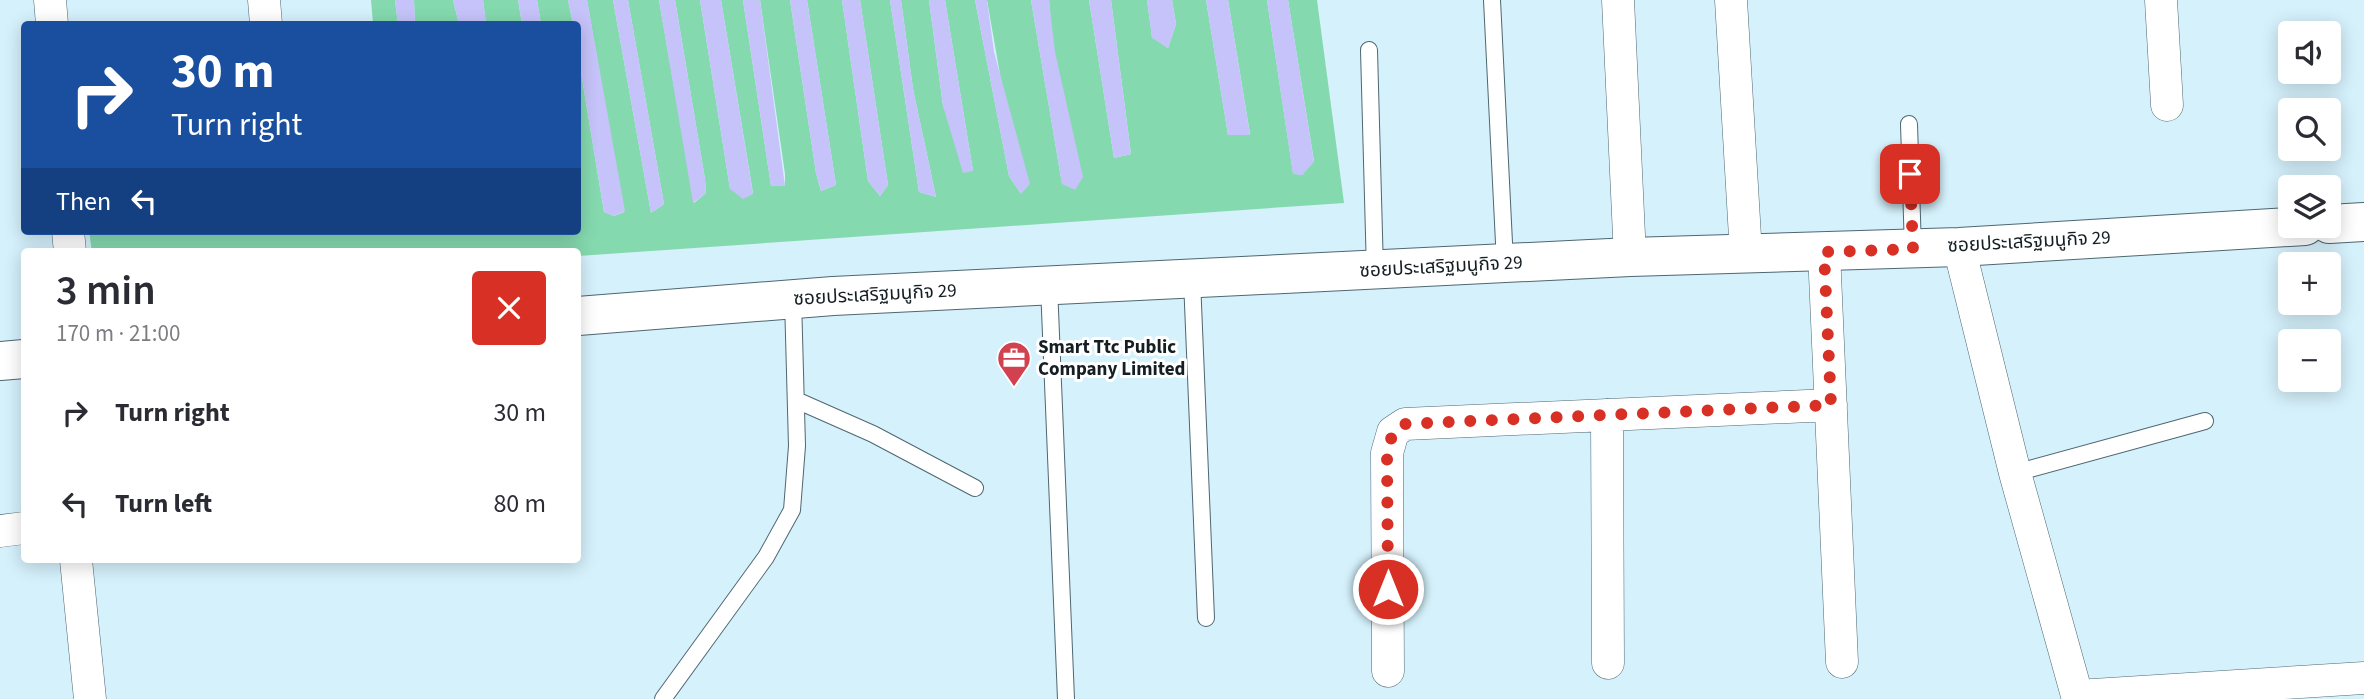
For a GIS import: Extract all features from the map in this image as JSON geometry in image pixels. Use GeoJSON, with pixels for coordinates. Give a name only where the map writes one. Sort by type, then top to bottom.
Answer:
{"type":"FeatureCollection","features":[{"type":"Feature","properties":{"kind":"street"},"geometry":{"type":"LineString","coordinates":[[50,0],[52,21]]}},
{"type":"Feature","properties":{"kind":"street"},"geometry":{"type":"LineString","coordinates":[[264,0],[266,21]]}},
{"type":"Feature","properties":{"kind":"street"},"geometry":{"type":"LineString","coordinates":[[1619,0],[1630,257]]}},
{"type":"Feature","properties":{"kind":"street"},"geometry":{"type":"LineString","coordinates":[[1731,0],[1746,254]]}},
{"type":"Feature","properties":{"kind":"street"},"geometry":{"type":"LineString","coordinates":[[2161,0],[2167,106]]}},
{"type":"Feature","properties":{"kind":"street"},"geometry":{"type":"LineString","coordinates":[[2341,223],[2364,222]]}},
{"type":"Feature","properties":{"kind":"street","name":"ซอยประเสริฐมนูกิจ 29"},"geometry":{"type":"LineString","coordinates":[[581,316],[793,299],[1630,257],[1959,247],[2278,228]]}},
{"type":"Feature","properties":{"kind":"street"},"geometry":{"type":"LineString","coordinates":[[1959,247],[2015,473],[2077,697],[2364,678]]}},
{"type":"Feature","properties":{"kind":"street"},"geometry":{"type":"LineString","coordinates":[[1824,252],[1842,662]]}},
{"type":"Feature","properties":{"kind":"street"},"geometry":{"type":"LineString","coordinates":[[0,361],[21,359]]}},
{"type":"Feature","properties":{"kind":"street"},"geometry":{"type":"LineString","coordinates":[[1388,671],[1387,453],[1393,432],[1405,424],[1419,421],[1831,405]]}},
{"type":"Feature","properties":{"kind":"street"},"geometry":{"type":"LineString","coordinates":[[1607,415],[1608,663]]}},
{"type":"Feature","properties":{"kind":"street"},"geometry":{"type":"LineString","coordinates":[[0,531],[21,528]]}},
{"type":"Feature","properties":{"kind":"street"},"geometry":{"type":"LineString","coordinates":[[76,563],[90,699]]}},
{"type":"Feature","properties":{"kind":"lane"},"geometry":{"type":"LineString","coordinates":[[1492,0],[1505,264]]}},
{"type":"Feature","properties":{"kind":"lane"},"geometry":{"type":"LineString","coordinates":[[1369,50],[1375,271]]}},
{"type":"Feature","properties":{"kind":"lane"},"geometry":{"type":"LineString","coordinates":[[1909,124],[1913,249]]}},
{"type":"Feature","properties":{"kind":"lane"},"geometry":{"type":"LineString","coordinates":[[1192,280],[1206,618]]}},
{"type":"Feature","properties":{"kind":"lane"},"geometry":{"type":"LineString","coordinates":[[1049,286],[1066,699]]}},
{"type":"Feature","properties":{"kind":"lane"},"geometry":{"type":"LineString","coordinates":[[663,699],[766,557],[792,510],[797,446],[793,299]]}},
{"type":"Feature","properties":{"kind":"lane"},"geometry":{"type":"LineString","coordinates":[[796,400],[873,434],[975,488]]}},
{"type":"Feature","properties":{"kind":"lane"},"geometry":{"type":"LineString","coordinates":[[2015,473],[2204,421]]}},
{"type":"Feature","properties":{"kind":"green space"},"geometry":{"type":"Polygon","coordinates":[[[371,0],[395,0],[398,21],[373,21],[371,0]]]}},
{"type":"Feature","properties":{"kind":"green space"},"geometry":{"type":"Polygon","coordinates":[[[414,0],[453,0],[458,21],[415,21],[414,0]]]}},
{"type":"Feature","properties":{"kind":"green space"},"geometry":{"type":"Polygon","coordinates":[[[483,0],[518,0],[522,21],[486,21],[483,0]]]}},
{"type":"Feature","properties":{"kind":"green space"},"geometry":{"type":"Polygon","coordinates":[[[537,0],[568,0],[572,21],[540,21],[537,0]]]}},
{"type":"Feature","properties":{"kind":"green space"},"geometry":{"type":"Polygon","coordinates":[[[587,0],[613,0],[651,213],[664,204],[628,0],[659,0],[694,203],[706,193],[705,179],[675,0],[700,0],[730,189],[753,193],[721,0],[743,0],[771,186],[785,186],[760,0],[790,0],[821,191],[836,185],[807,0],[842,0],[868,181],[880,196],[888,185],[860,0],[890,0],[919,192],[936,197],[913,89],[901,0],[929,0],[943,106],[973,171],[945,0],[975,0],[1009,176],[1021,194],[987,0],[1031,0],[1062,184],[1049,0],[1089,0],[1114,158],[1131,154],[1111,0],[1147,0],[1152,37],[1168,48],[1176,24],[1172,0],[1206,0],[1228,135],[1250,134],[1228,0],[1267,0],[1293,173],[1302,175],[1314,161],[1288,0],[1317,0],[1344,203],[581,256],[581,248],[91,248],[90,235],[581,235],[581,72],[604,212],[614,216],[624,212],[587,0]]]}},
{"type":"Feature","properties":{"kind":"water"},"geometry":{"type":"Polygon","coordinates":[[[395,0],[414,0],[415,21],[398,21],[395,0]]]}},
{"type":"Feature","properties":{"kind":"water"},"geometry":{"type":"Polygon","coordinates":[[[453,0],[483,0],[486,21],[458,21],[453,0]]]}},
{"type":"Feature","properties":{"kind":"water"},"geometry":{"type":"Polygon","coordinates":[[[518,0],[537,0],[540,21],[522,21],[518,0]]]}},
{"type":"Feature","properties":{"kind":"water"},"geometry":{"type":"Polygon","coordinates":[[[568,0],[587,0],[625,211],[614,216],[604,212],[581,72],[581,21],[572,21],[568,0]]]}},
{"type":"Feature","properties":{"kind":"water"},"geometry":{"type":"Polygon","coordinates":[[[613,0],[628,0],[664,204],[651,213],[613,0]]]}},
{"type":"Feature","properties":{"kind":"water"},"geometry":{"type":"Polygon","coordinates":[[[659,0],[675,0],[705,179],[706,193],[693,203],[659,0]]]}},
{"type":"Feature","properties":{"kind":"water"},"geometry":{"type":"Polygon","coordinates":[[[700,0],[721,0],[753,194],[743,199],[730,189],[700,0]]]}},
{"type":"Feature","properties":{"kind":"water"},"geometry":{"type":"Polygon","coordinates":[[[743,0],[760,0],[785,186],[771,186],[743,0]]]}},
{"type":"Feature","properties":{"kind":"water"},"geometry":{"type":"Polygon","coordinates":[[[790,0],[807,0],[836,185],[821,191],[816,173],[790,0]]]}},
{"type":"Feature","properties":{"kind":"water"},"geometry":{"type":"Polygon","coordinates":[[[842,0],[860,0],[888,185],[880,196],[868,181],[842,0]]]}},
{"type":"Feature","properties":{"kind":"water"},"geometry":{"type":"Polygon","coordinates":[[[890,0],[901,0],[913,89],[936,197],[919,192],[890,0]]]}},
{"type":"Feature","properties":{"kind":"water"},"geometry":{"type":"Polygon","coordinates":[[[929,0],[945,0],[973,171],[963,173],[943,106],[929,0]]]}},
{"type":"Feature","properties":{"kind":"water"},"geometry":{"type":"Polygon","coordinates":[[[975,0],[987,0],[994,52],[1030,184],[1021,194],[1009,176],[975,0]]]}},
{"type":"Feature","properties":{"kind":"water"},"geometry":{"type":"Polygon","coordinates":[[[1031,0],[1049,0],[1055,52],[1083,177],[1075,190],[1062,184],[1031,0]]]}},
{"type":"Feature","properties":{"kind":"water"},"geometry":{"type":"Polygon","coordinates":[[[1089,0],[1111,0],[1131,154],[1114,158],[1089,0]]]}},
{"type":"Feature","properties":{"kind":"water"},"geometry":{"type":"Polygon","coordinates":[[[1147,0],[1172,0],[1176,24],[1168,48],[1152,38],[1147,0]]]}},
{"type":"Feature","properties":{"kind":"water"},"geometry":{"type":"Polygon","coordinates":[[[1206,0],[1228,0],[1250,135],[1228,135],[1206,0]]]}},
{"type":"Feature","properties":{"kind":"water"},"geometry":{"type":"Polygon","coordinates":[[[1267,0],[1288,0],[1314,162],[1302,175],[1293,174],[1267,0]]]}},
{"type":"Feature","properties":{"kind":"place","name":"Smart Ttc Public Company Limited"},"geometry":{"type":"Point","coordinates":[1014,388]}},
{"type":"Feature","properties":{"kind":"route"},"geometry":{"type":"LineString","coordinates":[[1388,589],[1387,453],[1393,432],[1405,424],[1419,421],[1831,405],[1824,252],[1913,249],[1910,174]]}}]}
